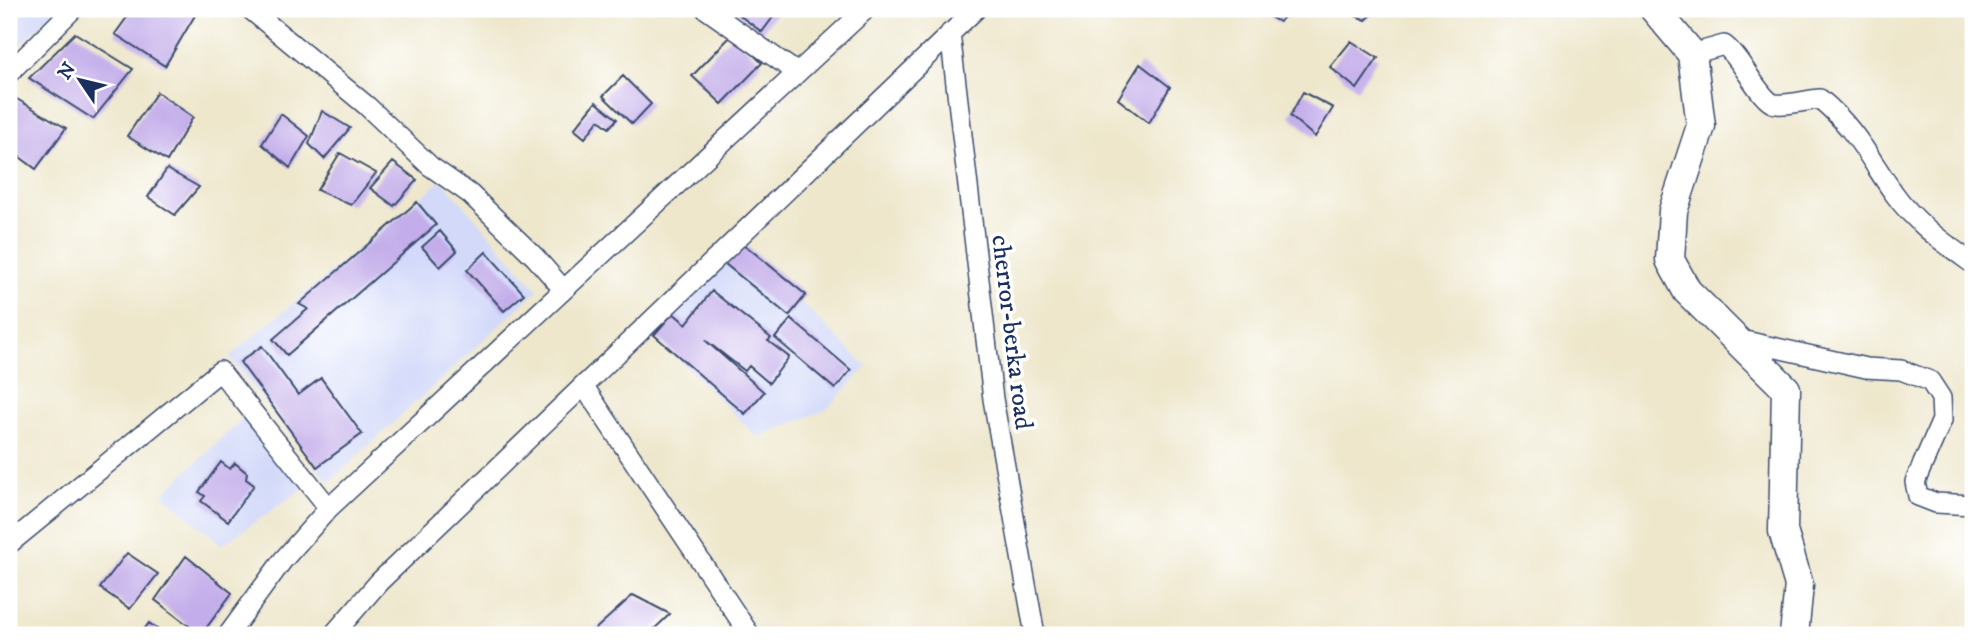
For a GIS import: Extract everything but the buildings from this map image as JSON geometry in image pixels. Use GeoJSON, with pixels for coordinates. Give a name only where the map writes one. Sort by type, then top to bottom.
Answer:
{"type":"FeatureCollection","features":[{"type":"Feature","properties":{"kind":"highway"},"geometry":{"type":"LineString","coordinates":[[1654,9],[1692,54],[1701,126],[1673,211],[1670,260],[1687,291],[1786,389],[1783,531],[1799,585],[1794,635]]}},
{"type":"Feature","properties":{"kind":"street"},"geometry":{"type":"LineString","coordinates":[[9,73],[73,9]]}},
{"type":"Feature","properties":{"kind":"street"},"geometry":{"type":"LineString","coordinates":[[250,9],[367,106],[430,166],[470,194],[535,257],[563,289]]}},
{"type":"Feature","properties":{"kind":"street"},"geometry":{"type":"LineString","coordinates":[[706,9],[796,72]]}},
{"type":"Feature","properties":{"kind":"street"},"geometry":{"type":"LineString","coordinates":[[228,635],[283,560],[329,508],[866,9]]}},
{"type":"Feature","properties":{"kind":"street"},"geometry":{"type":"LineString","coordinates":[[333,635],[379,582],[976,9]]}},
{"type":"Feature","properties":{"kind":"street","name":"cherror-berka road"},"geometry":{"type":"LineString","coordinates":[[950,33],[993,399],[1035,635]]}},
{"type":"Feature","properties":{"kind":"street"},"geometry":{"type":"LineString","coordinates":[[1692,54],[1724,45],[1736,54],[1762,96],[1774,104],[1820,99],[1845,120],[1894,194],[1931,234],[1973,264]]}},
{"type":"Feature","properties":{"kind":"street"},"geometry":{"type":"LineString","coordinates":[[1734,338],[1866,368],[1901,370],[1930,381],[1941,398],[1942,420],[1915,482],[1918,496],[1936,503],[1973,505]]}},
{"type":"Feature","properties":{"kind":"street"},"geometry":{"type":"LineString","coordinates":[[9,544],[220,371],[329,508]]}},
{"type":"Feature","properties":{"kind":"street"},"geometry":{"type":"LineString","coordinates":[[583,385],[750,635]]}},
{"type":"Feature","properties":{"kind":"shaded area"},"geometry":{"type":"Polygon","coordinates":[[[9,9],[57,9],[9,56],[9,9]]]}},
{"type":"Feature","properties":{"kind":"shaded area"},"geometry":{"type":"Polygon","coordinates":[[[442,180],[538,290],[329,482],[229,357],[442,180]]]}},
{"type":"Feature","properties":{"kind":"shaded area"},"geometry":{"type":"Polygon","coordinates":[[[742,245],[867,367],[826,410],[757,437],[654,335],[742,245]]]}},
{"type":"Feature","properties":{"kind":"shaded area"},"geometry":{"type":"Polygon","coordinates":[[[248,413],[304,488],[222,545],[163,494],[248,413]]]}}]}
